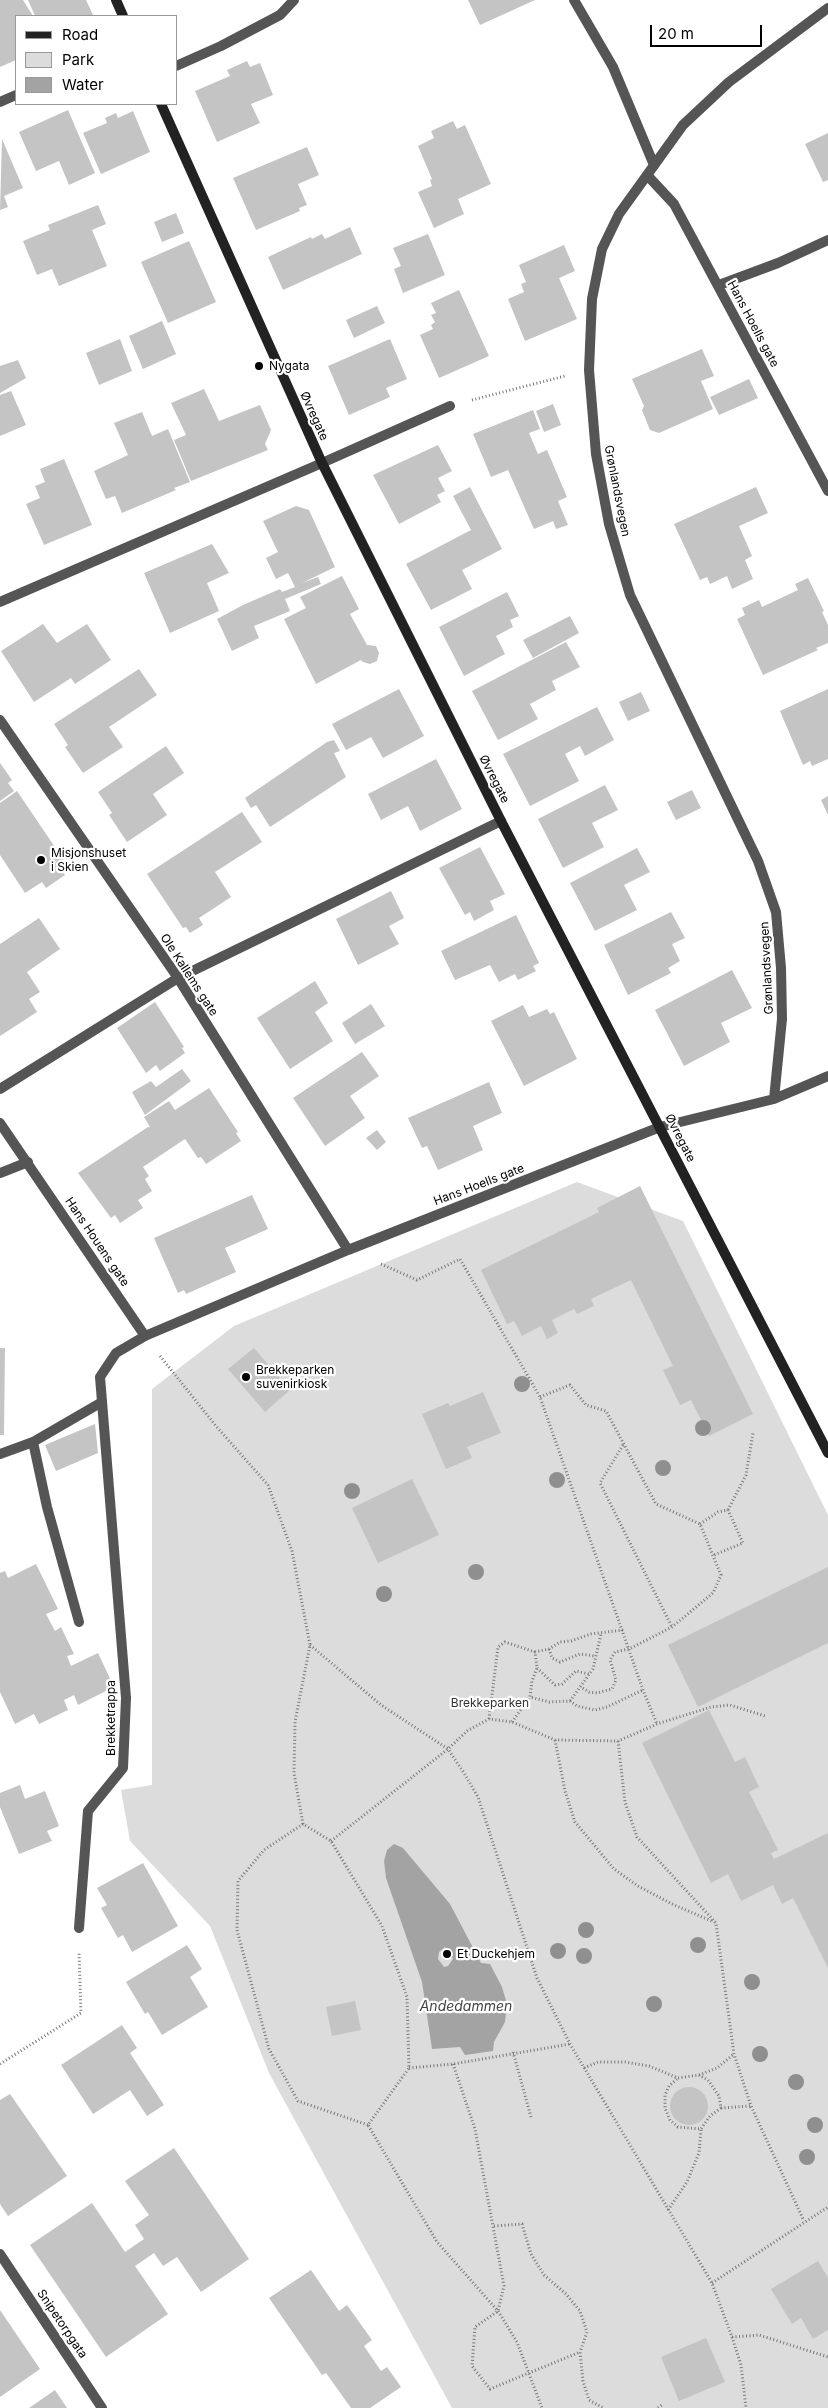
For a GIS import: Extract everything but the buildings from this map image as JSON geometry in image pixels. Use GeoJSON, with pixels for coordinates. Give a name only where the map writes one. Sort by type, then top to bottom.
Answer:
{"type":"FeatureCollection","features":[{"type":"Feature","properties":{"kind":"street"},"geometry":{"type":"LineString","coordinates":[[116,0],[123,15]]}},
{"type":"Feature","properties":{"kind":"street"},"geometry":{"type":"LineString","coordinates":[[178,65],[222,46],[280,15],[294,0]]}},
{"type":"Feature","properties":{"kind":"street"},"geometry":{"type":"LineString","coordinates":[[574,0],[613,66],[654,165]]}},
{"type":"Feature","properties":{"kind":"street","name":"Grønlandsvegen"},"geometry":{"type":"LineString","coordinates":[[774,1099],[782,1019],[781,968],[776,912],[758,861],[630,595],[609,524],[596,454],[589,370],[592,299],[602,249],[619,214],[683,125],[729,82],[828,8]]}},
{"type":"Feature","properties":{"kind":"street"},"geometry":{"type":"LineString","coordinates":[[0,102],[15,95]]}},
{"type":"Feature","properties":{"kind":"street","name":"Øvregate"},"geometry":{"type":"LineString","coordinates":[[161,105],[322,464],[501,821],[828,1453]]}},
{"type":"Feature","properties":{"kind":"street","name":"Hans Hoells gate"},"geometry":{"type":"LineString","coordinates":[[647,174],[674,204],[828,491]]}},
{"type":"Feature","properties":{"kind":"street"},"geometry":{"type":"LineString","coordinates":[[718,285],[828,240]]}},
{"type":"Feature","properties":{"kind":"street"},"geometry":{"type":"LineString","coordinates":[[0,602],[322,464],[450,406]]}},
{"type":"Feature","properties":{"kind":"street","name":"Ole Kallems gate"},"geometry":{"type":"LineString","coordinates":[[0,720],[178,978],[348,1250]]}},
{"type":"Feature","properties":{"kind":"street"},"geometry":{"type":"LineString","coordinates":[[0,1089],[178,978],[501,821]]}},
{"type":"Feature","properties":{"kind":"street","name":"Hans Hoells gate"},"geometry":{"type":"LineString","coordinates":[[145,1336],[348,1250],[660,1127],[774,1099],[828,1076]]}},
{"type":"Feature","properties":{"kind":"street","name":"Hans Houens gate"},"geometry":{"type":"LineString","coordinates":[[0,1123],[145,1336]]}},
{"type":"Feature","properties":{"kind":"street"},"geometry":{"type":"LineString","coordinates":[[0,1174],[28,1162]]}},
{"type":"Feature","properties":{"kind":"street","name":"Brekketrappa"},"geometry":{"type":"LineString","coordinates":[[79,1928],[88,1812],[123,1768],[126,1698],[100,1377],[116,1353],[145,1336]]}},
{"type":"Feature","properties":{"kind":"street"},"geometry":{"type":"LineString","coordinates":[[0,1454],[33,1442],[102,1402]]}},
{"type":"Feature","properties":{"kind":"street"},"geometry":{"type":"LineString","coordinates":[[33,1442],[47,1507],[79,1622]]}},
{"type":"Feature","properties":{"kind":"street","name":"Snipetorpgata"},"geometry":{"type":"LineString","coordinates":[[0,2254],[102,2408]]}},
{"type":"Feature","properties":{"kind":"path"},"geometry":{"type":"LineString","coordinates":[[450,406],[589,370]]}},
{"type":"Feature","properties":{"kind":"path"},"geometry":{"type":"LineString","coordinates":[[348,1250],[417,1280],[460,1259],[540,1397],[643,1690],[657,1724]]}},
{"type":"Feature","properties":{"kind":"path"},"geometry":{"type":"LineString","coordinates":[[145,1336],[172,1374],[268,1485],[292,1551],[310,1644],[295,1722],[294,1773],[303,1824],[331,1841],[382,1926],[407,1997],[409,2068],[368,2125]]}},
{"type":"Feature","properties":{"kind":"path"},"geometry":{"type":"LineString","coordinates":[[540,1397],[570,1385],[586,1405],[606,1411],[656,1504],[700,1524],[721,1575],[713,1593],[672,1627],[629,1649],[615,1652],[610,1660],[616,1680],[612,1689],[597,1693],[581,1688]]}},
{"type":"Feature","properties":{"kind":"path"},"geometry":{"type":"LineString","coordinates":[[728,1510],[746,1475],[753,1432]]}},
{"type":"Feature","properties":{"kind":"path"},"geometry":{"type":"LineString","coordinates":[[623,1445],[600,1483],[672,1627]]}},
{"type":"Feature","properties":{"kind":"path"},"geometry":{"type":"LineString","coordinates":[[700,1524],[718,1512],[728,1510]]}},
{"type":"Feature","properties":{"kind":"path"},"geometry":{"type":"LineString","coordinates":[[714,1555],[743,1543],[728,1510]]}},
{"type":"Feature","properties":{"kind":"path"},"geometry":{"type":"LineString","coordinates":[[489,1719],[498,1646],[506,1642],[535,1652],[549,1649],[560,1642],[571,1642],[591,1634],[623,1630]]}},
{"type":"Feature","properties":{"kind":"path"},"geometry":{"type":"LineString","coordinates":[[570,1701],[581,1688],[595,1664],[595,1656],[601,1634]]}},
{"type":"Feature","properties":{"kind":"path"},"geometry":{"type":"LineString","coordinates":[[310,1644],[381,1704],[448,1749],[464,1772],[478,1797],[537,1978],[570,2044],[712,2283],[741,2365],[746,2408]]}},
{"type":"Feature","properties":{"kind":"path"},"geometry":{"type":"LineString","coordinates":[[549,1649],[552,1658],[560,1662],[580,1654],[595,1656]]}},
{"type":"Feature","properties":{"kind":"path"},"geometry":{"type":"LineString","coordinates":[[512,1722],[530,1697],[532,1681],[537,1668],[535,1652]]}},
{"type":"Feature","properties":{"kind":"path"},"geometry":{"type":"LineString","coordinates":[[537,1668],[555,1686],[562,1684],[576,1671],[590,1674]]}},
{"type":"Feature","properties":{"kind":"path"},"geometry":{"type":"LineString","coordinates":[[530,1697],[549,1702],[570,1701],[577,1706],[595,1710],[607,1707],[643,1690]]}},
{"type":"Feature","properties":{"kind":"path"},"geometry":{"type":"LineString","coordinates":[[331,1841],[448,1749],[467,1731],[489,1719],[512,1722],[555,1740],[618,1741],[657,1724],[711,1707],[730,1705],[765,1716]]}},
{"type":"Feature","properties":{"kind":"path"},"geometry":{"type":"LineString","coordinates":[[555,1740],[565,1791],[575,1822],[614,1869],[672,1904],[716,1923]]}},
{"type":"Feature","properties":{"kind":"path"},"geometry":{"type":"LineString","coordinates":[[618,1741],[625,1802],[636,1837],[716,1923],[734,2054],[752,2106],[804,2221]]}},
{"type":"Feature","properties":{"kind":"path"},"geometry":{"type":"LineString","coordinates":[[303,1824],[264,1850],[238,1881],[237,1930],[269,2049],[298,2101],[368,2125],[437,2242],[498,2311],[516,2342],[530,2373],[542,2408]]}},
{"type":"Feature","properties":{"kind":"path"},"geometry":{"type":"LineString","coordinates":[[0,2064],[81,2013],[79,1928]]}},
{"type":"Feature","properties":{"kind":"path"},"geometry":{"type":"LineString","coordinates":[[409,2068],[454,2064],[513,2052],[570,2044]]}},
{"type":"Feature","properties":{"kind":"path"},"geometry":{"type":"LineString","coordinates":[[513,2052],[531,2117]]}},
{"type":"Feature","properties":{"kind":"path"},"geometry":{"type":"LineString","coordinates":[[584,2068],[598,2062],[625,2062],[649,2066],[678,2078],[699,2075],[717,2068],[734,2054]]}},
{"type":"Feature","properties":{"kind":"path"},"geometry":{"type":"LineString","coordinates":[[454,2064],[475,2129],[504,2286],[498,2311],[475,2327],[472,2366],[490,2389],[580,2352]]}},
{"type":"Feature","properties":{"kind":"path"},"geometry":{"type":"LineString","coordinates":[[699,2075],[715,2087],[721,2108]]}},
{"type":"Feature","properties":{"kind":"path"},"geometry":{"type":"LineString","coordinates":[[678,2078],[669,2086],[665,2095],[664,2108],[670,2120],[678,2127],[701,2129]]}},
{"type":"Feature","properties":{"kind":"path"},"geometry":{"type":"LineString","coordinates":[[668,2210],[687,2182],[699,2153],[701,2129],[710,2116],[721,2108],[752,2106]]}},
{"type":"Feature","properties":{"kind":"path"},"geometry":{"type":"LineString","coordinates":[[712,2283],[828,2207]]}},
{"type":"Feature","properties":{"kind":"path"},"geometry":{"type":"LineString","coordinates":[[494,2226],[522,2224],[531,2254],[544,2275],[566,2294],[580,2311],[587,2332],[580,2352],[583,2380],[588,2400],[603,2408]]}},
{"type":"Feature","properties":{"kind":"path"},"geometry":{"type":"LineString","coordinates":[[732,2337],[759,2335],[828,2357]]}},
{"type":"Feature","properties":{"kind":"green space","name":"Brekkeparken"},"geometry":{"type":"Polygon","coordinates":[[[577,1182],[683,1221],[828,1515],[828,2408],[452,2408],[269,2073],[210,1926],[130,1841],[121,1790],[152,1785],[152,1389],[234,1326],[577,1182]]]}},
{"type":"Feature","properties":{"kind":"water","name":"Andedammen"},"geometry":{"type":"Polygon","coordinates":[[[394,1844],[403,1848],[450,1904],[481,1963],[490,1964],[502,1987],[507,2004],[505,2022],[494,2042],[493,2051],[465,2055],[460,2047],[432,2049],[422,1982],[386,1878],[384,1861],[387,1850],[394,1844]],[[445,1947],[439,1952],[438,1959],[444,1967],[448,1966],[453,1959],[445,1947]]]}},
{"type":"Feature","properties":{"kind":"place","name":"Nygata"},"geometry":{"type":"Point","coordinates":[259,366]}},
{"type":"Feature","properties":{"kind":"place","name":"Misjonshuset i Skien"},"geometry":{"type":"Point","coordinates":[41,860]}},
{"type":"Feature","properties":{"kind":"place","name":"Brekkeparken suvenirkiosk"},"geometry":{"type":"Point","coordinates":[246,1377]}},
{"type":"Feature","properties":{"kind":"place","name":"Et Duckehjem"},"geometry":{"type":"Point","coordinates":[447,1954]}}]}
